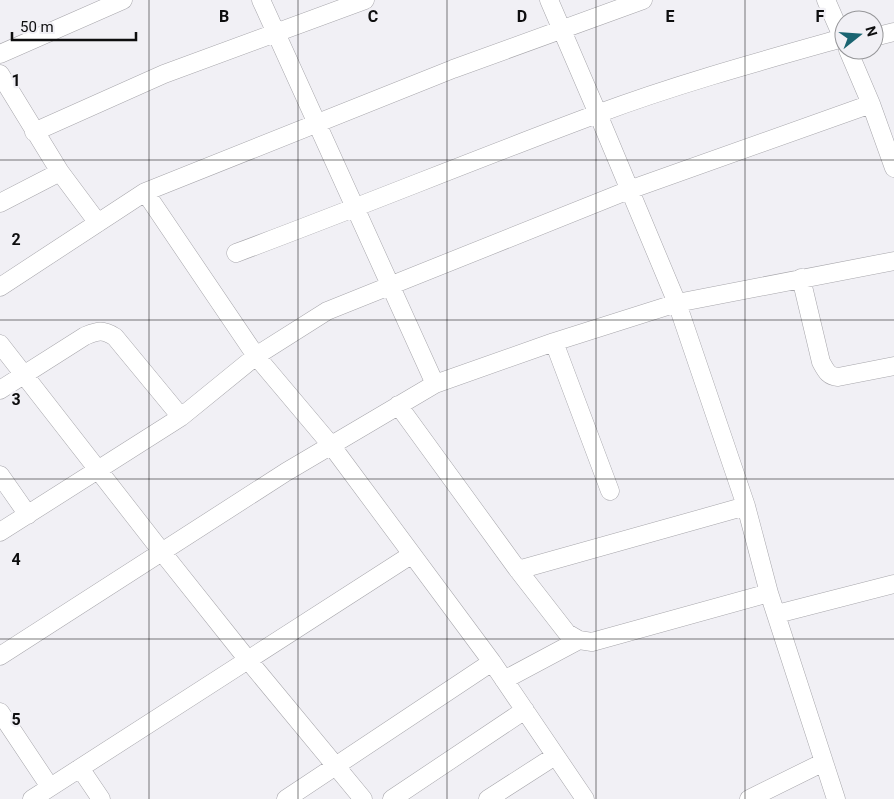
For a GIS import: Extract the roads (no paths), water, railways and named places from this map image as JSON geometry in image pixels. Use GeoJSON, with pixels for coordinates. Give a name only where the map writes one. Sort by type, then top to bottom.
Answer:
{"type":"FeatureCollection","features":[{"type":"Feature","properties":{"kind":"street"},"geometry":{"type":"LineString","coordinates":[[0,54],[123,0]]}},
{"type":"Feature","properties":{"kind":"street"},"geometry":{"type":"LineString","coordinates":[[261,0],[435,384]]}},
{"type":"Feature","properties":{"kind":"street"},"geometry":{"type":"LineString","coordinates":[[34,132],[164,74],[365,0]]}},
{"type":"Feature","properties":{"kind":"street"},"geometry":{"type":"LineString","coordinates":[[549,0],[677,303],[746,506],[769,593],[836,799]]}},
{"type":"Feature","properties":{"kind":"street"},"geometry":{"type":"LineString","coordinates":[[0,287],[146,192],[453,69],[643,0]]}},
{"type":"Feature","properties":{"kind":"street"},"geometry":{"type":"LineString","coordinates":[[826,0],[834,18]]}},
{"type":"Feature","properties":{"kind":"street"},"geometry":{"type":"LineString","coordinates":[[236,253],[355,209],[598,114],[724,72],[834,43]]}},
{"type":"Feature","properties":{"kind":"street"},"geometry":{"type":"LineString","coordinates":[[852,60],[871,104],[888,133],[894,168]]}},
{"type":"Feature","properties":{"kind":"street"},"geometry":{"type":"LineString","coordinates":[[3,84],[60,172],[98,223]]}},
{"type":"Feature","properties":{"kind":"street"},"geometry":{"type":"LineString","coordinates":[[0,532],[181,417],[256,356],[326,311],[629,190],[871,104]]}},
{"type":"Feature","properties":{"kind":"street"},"geometry":{"type":"LineString","coordinates":[[0,202],[60,172]]}},
{"type":"Feature","properties":{"kind":"street"},"geometry":{"type":"LineString","coordinates":[[146,192],[256,356],[331,445],[492,662],[584,799]]}},
{"type":"Feature","properties":{"kind":"street"},"geometry":{"type":"LineString","coordinates":[[0,656],[286,472],[435,384],[554,342],[677,303],[894,261]]}},
{"type":"Feature","properties":{"kind":"street"},"geometry":{"type":"LineString","coordinates":[[801,278],[821,362],[825,371],[831,376],[838,377],[894,366]]}},
{"type":"Feature","properties":{"kind":"street"},"geometry":{"type":"LineString","coordinates":[[0,390],[85,336],[96,331],[106,331],[115,337],[181,417]]}},
{"type":"Feature","properties":{"kind":"street"},"geometry":{"type":"LineString","coordinates":[[554,342],[610,490]]}},
{"type":"Feature","properties":{"kind":"street"},"geometry":{"type":"LineString","coordinates":[[0,344],[248,660],[363,799]]}},
{"type":"Feature","properties":{"kind":"street"},"geometry":{"type":"LineString","coordinates":[[398,405],[566,633],[579,640],[592,642],[769,593]]}},
{"type":"Feature","properties":{"kind":"street"},"geometry":{"type":"LineString","coordinates":[[0,475],[28,515]]}},
{"type":"Feature","properties":{"kind":"street"},"geometry":{"type":"LineString","coordinates":[[518,570],[746,506]]}},
{"type":"Feature","properties":{"kind":"street"},"geometry":{"type":"LineString","coordinates":[[32,799],[411,555]]}},
{"type":"Feature","properties":{"kind":"street"},"geometry":{"type":"LineString","coordinates":[[777,614],[894,584]]}},
{"type":"Feature","properties":{"kind":"street"},"geometry":{"type":"LineString","coordinates":[[504,680],[579,640]]}},
{"type":"Feature","properties":{"kind":"street"},"geometry":{"type":"LineString","coordinates":[[286,799],[337,767],[492,662]]}},
{"type":"Feature","properties":{"kind":"street"},"geometry":{"type":"LineString","coordinates":[[392,799],[526,710]]}},
{"type":"Feature","properties":{"kind":"street"},"geometry":{"type":"LineString","coordinates":[[0,712],[50,788]]}},
{"type":"Feature","properties":{"kind":"street"},"geometry":{"type":"LineString","coordinates":[[497,797],[555,756]]}},
{"type":"Feature","properties":{"kind":"street"},"geometry":{"type":"LineString","coordinates":[[749,799],[824,762]]}},
{"type":"Feature","properties":{"kind":"street"},"geometry":{"type":"LineString","coordinates":[[80,768],[101,799]]}}]}
